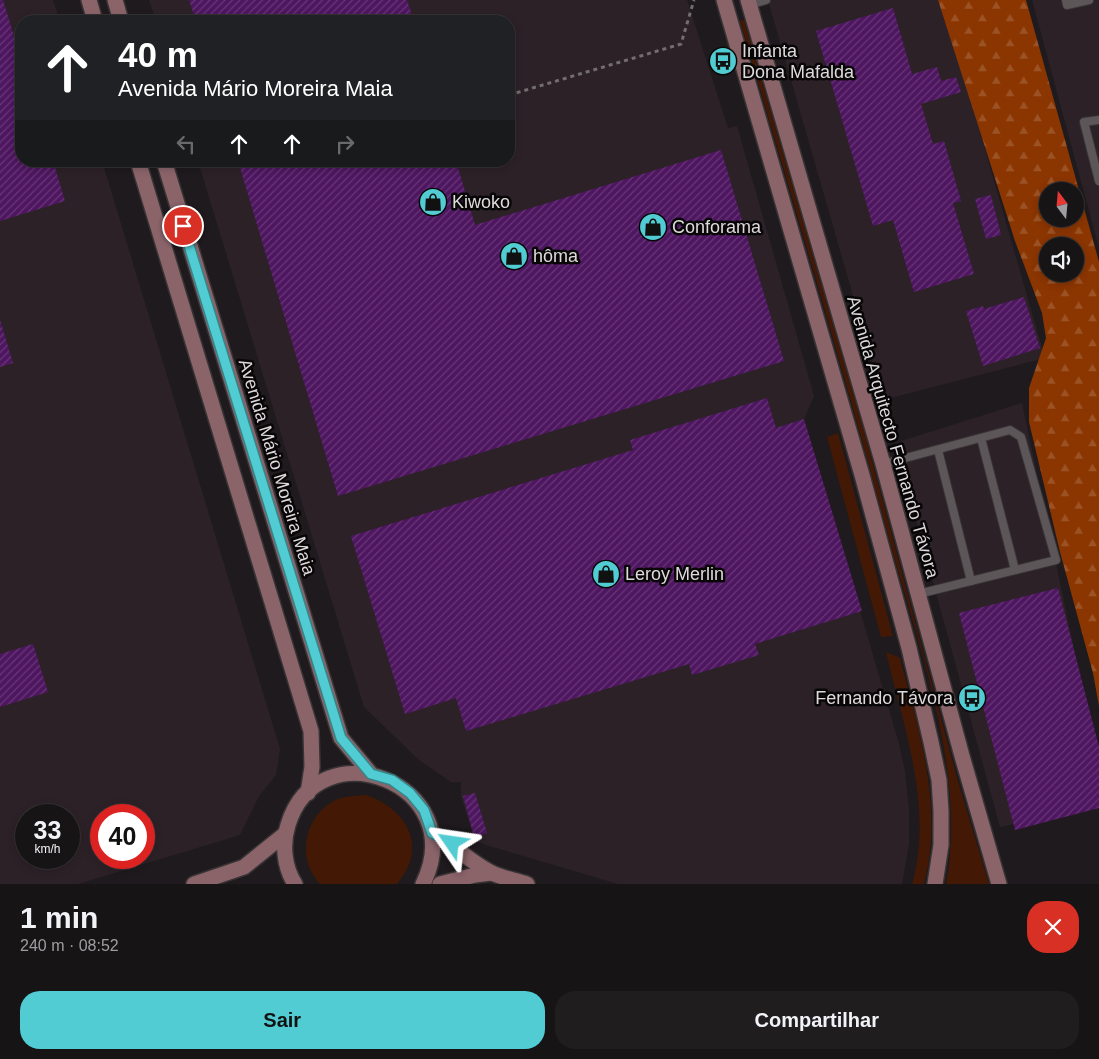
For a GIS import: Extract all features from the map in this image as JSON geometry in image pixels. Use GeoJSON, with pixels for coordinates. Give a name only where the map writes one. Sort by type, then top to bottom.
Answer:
{"type":"FeatureCollection","features":[{"type":"Feature","properties":{"kind":"main road"},"geometry":{"type":"LineString","coordinates":[[89,0],[93,15]]}},
{"type":"Feature","properties":{"kind":"main road"},"geometry":{"type":"LineString","coordinates":[[115,0],[119,15]]}},
{"type":"Feature","properties":{"kind":"main road"},"geometry":{"type":"LineString","coordinates":[[724,0],[862,475],[931,742],[939,780],[941,812],[941,845],[935,884]]}},
{"type":"Feature","properties":{"kind":"main road","name":"Avenida Arquitecto Fernando Távora"},"geometry":{"type":"LineString","coordinates":[[749,2],[883,464],[999,884]]}},
{"type":"Feature","properties":{"kind":"main road"},"geometry":{"type":"LineString","coordinates":[[140,167],[311,731],[312,767],[308,793]]}},
{"type":"Feature","properties":{"kind":"main road","name":"Avenida Mário Moreira Maia"},"geometry":{"type":"LineString","coordinates":[[166,167],[341,738],[371,774]]}},
{"type":"Feature","properties":{"kind":"main road"},"geometry":{"type":"LineString","coordinates":[[294,884],[284,856],[285,834],[294,812],[308,793],[322,783],[337,776],[354,773],[371,774],[392,780],[410,793],[424,810],[432,833],[433,852],[430,871],[423,884]]}},
{"type":"Feature","properties":{"kind":"main road"},"geometry":{"type":"LineString","coordinates":[[432,833],[452,843],[469,859],[492,873],[527,884]]}},
{"type":"Feature","properties":{"kind":"main road"},"geometry":{"type":"LineString","coordinates":[[194,884],[244,867],[285,834]]}},
{"type":"Feature","properties":{"kind":"main road"},"geometry":{"type":"LineString","coordinates":[[440,884],[475,875],[492,873]]}},
{"type":"Feature","properties":{"kind":"lane"},"geometry":{"type":"LineString","coordinates":[[749,2],[766,0]]}},
{"type":"Feature","properties":{"kind":"lane"},"geometry":{"type":"LineString","coordinates":[[1066,0],[1067,5],[1089,0]]}},
{"type":"Feature","properties":{"kind":"lane"},"geometry":{"type":"LineString","coordinates":[[1099,120],[1084,122],[1099,181]]}},
{"type":"Feature","properties":{"kind":"lane"},"geometry":{"type":"LineString","coordinates":[[883,464],[1010,430],[1021,437],[1056,560],[918,594]]}},
{"type":"Feature","properties":{"kind":"lane"},"geometry":{"type":"LineString","coordinates":[[981,438],[1015,570]]}},
{"type":"Feature","properties":{"kind":"lane"},"geometry":{"type":"LineString","coordinates":[[938,450],[972,581]]}},
{"type":"Feature","properties":{"kind":"path"},"geometry":{"type":"LineString","coordinates":[[515,93],[681,44],[694,0]]}},
{"type":"Feature","properties":{"kind":"shaded area"},"geometry":{"type":"Polygon","coordinates":[[[0,0],[53,0],[58,15],[15,15],[15,167],[104,167],[280,749],[276,775],[259,796],[240,835],[155,861],[155,804],[90,804],[90,869],[128,869],[78,884],[0,884],[0,0]]]}},
{"type":"Feature","properties":{"kind":"shaded area"},"geometry":{"type":"Polygon","coordinates":[[[149,0],[687,0],[728,128],[737,126],[814,396],[804,419],[899,744],[905,771],[909,811],[909,844],[902,884],[618,884],[476,842],[461,797],[461,782],[451,782],[419,760],[364,707],[200,167],[515,167],[515,15],[154,15],[149,0]]]}},
{"type":"Feature","properties":{"kind":"shaded area"},"geometry":{"type":"Polygon","coordinates":[[[768,0],[942,0],[1045,358],[883,400],[768,0]]]}},
{"type":"Feature","properties":{"kind":"shaded area"},"geometry":{"type":"Polygon","coordinates":[[[1032,0],[1099,0],[1099,248],[1084,192],[1084,182],[1081,182],[1032,0]]]}},
{"type":"Feature","properties":{"kind":"shaded area"},"geometry":{"type":"Polygon","coordinates":[[[744,20],[865,435],[957,778],[989,884],[946,884],[951,842],[950,799],[937,712],[835,346],[740,21],[744,20]]]}},
{"type":"Feature","properties":{"kind":"shaded area"},"geometry":{"type":"Polygon","coordinates":[[[1022,403],[1099,767],[1099,806],[1000,827],[895,443],[1022,403]]]}},
{"type":"Feature","properties":{"kind":"shaded area"},"geometry":{"type":"Polygon","coordinates":[[[838,433],[893,636],[881,637],[827,437],[838,433]]]}},
{"type":"Feature","properties":{"kind":"shaded area"},"geometry":{"type":"Polygon","coordinates":[[[886,652],[900,658],[915,713],[927,770],[931,827],[924,884],[912,884],[918,855],[920,826],[918,796],[914,767],[886,652]]]}},
{"type":"Feature","properties":{"kind":"shaded area"},"geometry":{"type":"Polygon","coordinates":[[[366,795],[380,801],[393,810],[409,831],[412,843],[407,870],[397,884],[320,884],[308,863],[306,840],[309,829],[322,809],[332,802],[348,797],[366,795]]]}},
{"type":"Feature","properties":{"kind":"green space"},"geometry":{"type":"Polygon","coordinates":[[[938,0],[1026,0],[1077,182],[1039,182],[1039,228],[1084,228],[1084,208],[1099,262],[1099,706],[1093,673],[1060,552],[1029,422],[1029,388],[1046,338],[1042,313],[1015,241],[938,0]]]}},
{"type":"Feature","properties":{"kind":"building"},"geometry":{"type":"Polygon","coordinates":[[[0,0],[3,0],[15,39],[15,167],[55,167],[65,201],[0,221],[0,0]]]}},
{"type":"Feature","properties":{"kind":"building"},"geometry":{"type":"Polygon","coordinates":[[[189,0],[407,0],[412,15],[194,15],[189,0]]]}},
{"type":"Feature","properties":{"kind":"building"},"geometry":{"type":"Polygon","coordinates":[[[893,8],[912,74],[937,67],[941,81],[956,77],[961,92],[921,104],[933,144],[944,141],[961,201],[953,203],[974,274],[914,292],[893,220],[873,226],[816,31],[893,8]]]}},
{"type":"Feature","properties":{"kind":"building"},"geometry":{"type":"Polygon","coordinates":[[[721,150],[784,361],[338,496],[240,167],[458,167],[475,225],[721,150]]]}},
{"type":"Feature","properties":{"kind":"building"},"geometry":{"type":"Polygon","coordinates":[[[991,195],[1001,235],[986,239],[975,199],[991,195]]]}},
{"type":"Feature","properties":{"kind":"building"},"geometry":{"type":"Polygon","coordinates":[[[1024,297],[1040,348],[983,366],[966,311],[983,306],[984,309],[1024,297]]]}},
{"type":"Feature","properties":{"kind":"building"},"geometry":{"type":"Polygon","coordinates":[[[0,320],[13,363],[0,367],[0,320]]]}},
{"type":"Feature","properties":{"kind":"building","name":"Leroy Merlin"},"geometry":{"type":"Polygon","coordinates":[[[767,398],[776,428],[804,419],[862,611],[755,644],[759,655],[692,675],[689,664],[466,731],[456,698],[405,714],[351,536],[633,450],[630,440],[767,398]]]}},
{"type":"Feature","properties":{"kind":"building"},"geometry":{"type":"Polygon","coordinates":[[[1058,588],[1099,747],[1099,808],[1015,830],[959,613],[1058,588]]]}},
{"type":"Feature","properties":{"kind":"building"},"geometry":{"type":"Polygon","coordinates":[[[33,644],[48,692],[0,707],[0,654],[33,644]]]}},
{"type":"Feature","properties":{"kind":"building"},"geometry":{"type":"Polygon","coordinates":[[[475,793],[487,833],[474,837],[463,796],[475,793]]]}},
{"type":"Feature","properties":{"kind":"place","name":"Infanta Dona Mafalda"},"geometry":{"type":"Point","coordinates":[723,61]}},
{"type":"Feature","properties":{"kind":"place","name":"Kiwoko"},"geometry":{"type":"Point","coordinates":[433,202]}},
{"type":"Feature","properties":{"kind":"place","name":"Conforama"},"geometry":{"type":"Point","coordinates":[653,227]}},
{"type":"Feature","properties":{"kind":"place","name":"hôma"},"geometry":{"type":"Point","coordinates":[514,256]}},
{"type":"Feature","properties":{"kind":"place","name":"Leroy Merlin"},"geometry":{"type":"Point","coordinates":[606,574]}},
{"type":"Feature","properties":{"kind":"place","name":"Fernando Távora"},"geometry":{"type":"Point","coordinates":[972,698]}},
{"type":"Feature","properties":{"kind":"route"},"geometry":{"type":"LineString","coordinates":[[183,226],[341,738],[371,774],[392,780],[410,793],[424,810],[432,833],[452,843]]}}]}
